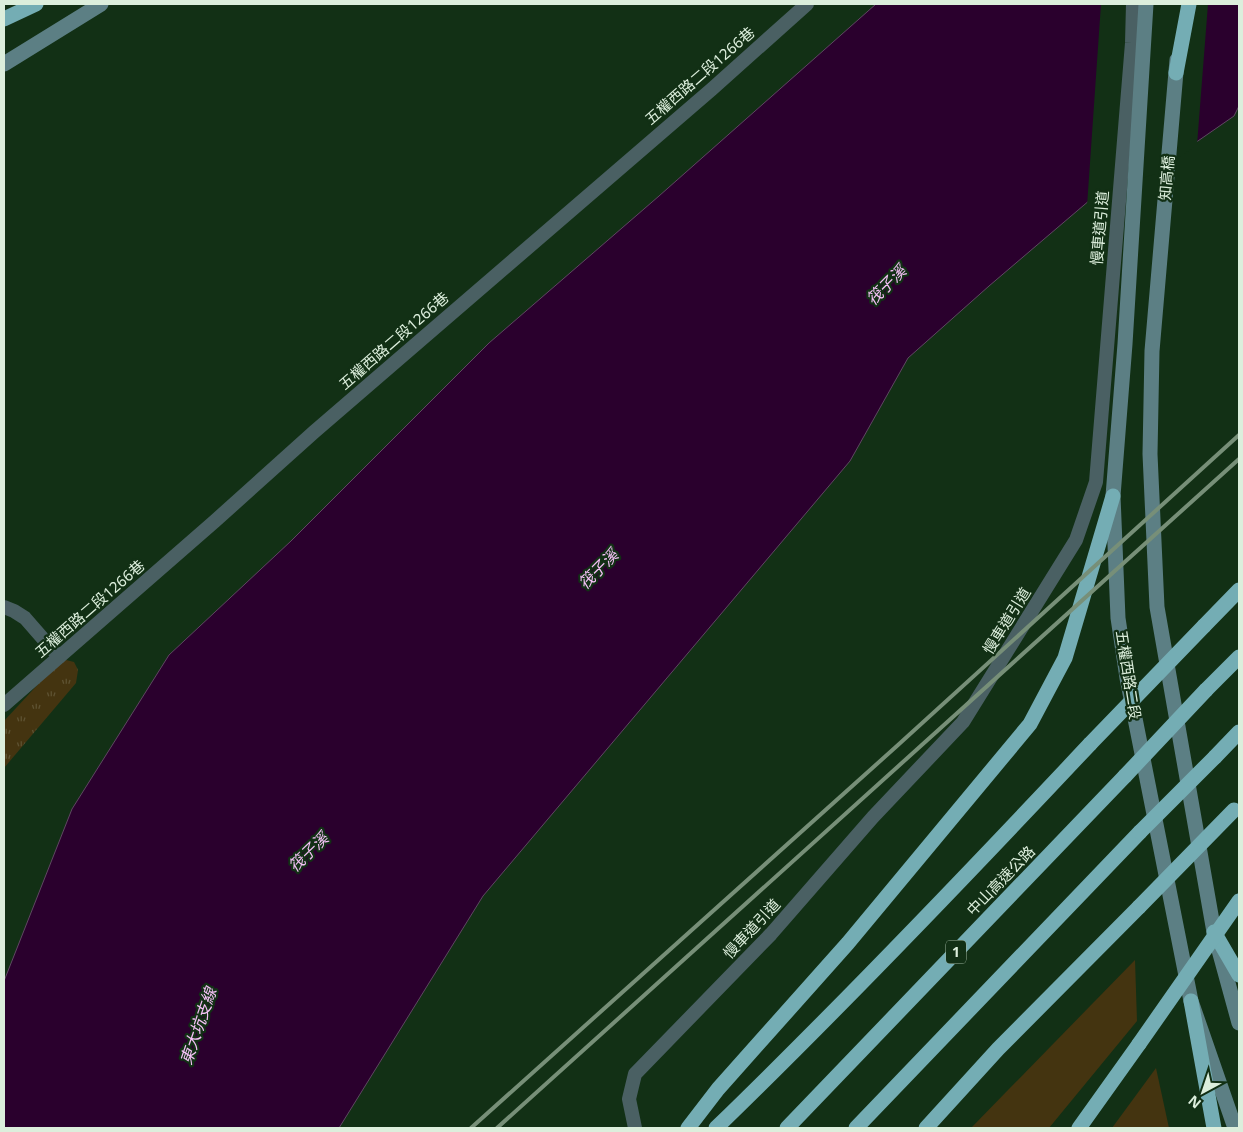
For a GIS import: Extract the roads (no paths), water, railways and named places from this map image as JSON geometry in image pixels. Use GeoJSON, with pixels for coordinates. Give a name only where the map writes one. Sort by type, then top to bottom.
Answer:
{"type":"FeatureCollection","features":[{"type":"Feature","properties":{"kind":"highway"},"geometry":{"type":"LineString","coordinates":[[4,19],[36,4]]}},
{"type":"Feature","properties":{"kind":"highway"},"geometry":{"type":"LineString","coordinates":[[1176,73],[1189,4]]}},
{"type":"Feature","properties":{"kind":"highway"},"geometry":{"type":"LineString","coordinates":[[688,1128],[718,1089],[848,943],[1030,724],[1065,658],[1113,496]]}},
{"type":"Feature","properties":{"kind":"highway"},"geometry":{"type":"LineString","coordinates":[[716,1128],[969,872],[1239,590]]}},
{"type":"Feature","properties":{"kind":"highway","name":"中山高速公路"},"geometry":{"type":"LineString","coordinates":[[787,1128],[1239,657]]}},
{"type":"Feature","properties":{"kind":"highway"},"geometry":{"type":"LineString","coordinates":[[856,1128],[1140,832],[1239,732]]}},
{"type":"Feature","properties":{"kind":"highway"},"geometry":{"type":"LineString","coordinates":[[926,1128],[998,1049],[1237,807]]}},
{"type":"Feature","properties":{"kind":"highway"},"geometry":{"type":"LineString","coordinates":[[1079,1128],[1239,901]]}},
{"type":"Feature","properties":{"kind":"highway"},"geometry":{"type":"LineString","coordinates":[[1214,932],[1239,975]]}},
{"type":"Feature","properties":{"kind":"highway"},"geometry":{"type":"LineString","coordinates":[[1192,1001],[1214,1128]]}},
{"type":"Feature","properties":{"kind":"main road"},"geometry":{"type":"LineString","coordinates":[[4,64],[101,4]]}},
{"type":"Feature","properties":{"kind":"main road","name":"知高橋"},"geometry":{"type":"LineString","coordinates":[[1124,344],[1146,4]]}},
{"type":"Feature","properties":{"kind":"main road","name":"知高橋"},"geometry":{"type":"LineString","coordinates":[[1181,4],[1152,351],[1150,454],[1156,607],[1214,932]]}},
{"type":"Feature","properties":{"kind":"main road","name":"五權西路二段"},"geometry":{"type":"LineString","coordinates":[[1124,344],[1113,496],[1118,618],[1127,678],[1192,1001],[1235,1128]]}},
{"type":"Feature","properties":{"kind":"main road"},"geometry":{"type":"LineString","coordinates":[[1214,932],[1239,1023]]}},
{"type":"Feature","properties":{"kind":"lane","name":"五權西路二段1266巷"},"geometry":{"type":"LineString","coordinates":[[4,705],[314,432],[712,89],[807,4]]}},
{"type":"Feature","properties":{"kind":"lane","name":"慢車道引道"},"geometry":{"type":"LineString","coordinates":[[635,1128],[629,1099],[635,1074],[771,934],[873,817],[963,722],[1076,540],[1096,482],[1131,53],[1133,4]]}},
{"type":"Feature","properties":{"kind":"lane"},"geometry":{"type":"LineString","coordinates":[[4,607],[25,618],[59,657]]}},
{"type":"Feature","properties":{"kind":"water"},"geometry":{"type":"Polygon","coordinates":[[[876,4],[1239,4],[1239,106],[1234,116],[1153,172],[1104,188],[908,358],[850,461],[483,896],[339,1128],[4,1128],[4,981],[72,809],[169,655],[291,541],[489,343],[876,4]]]}},
{"type":"Feature","properties":{"kind":"railway"},"geometry":{"type":"LineString","coordinates":[[471,1128],[898,745],[1239,435]]}},
{"type":"Feature","properties":{"kind":"railway"},"geometry":{"type":"LineString","coordinates":[[497,1128],[1239,459]]}},
{"type":"Feature","properties":{"kind":"water label","name":"筏子溪"},"geometry":{"type":"Point","coordinates":[886,285]}},
{"type":"Feature","properties":{"kind":"water label","name":"筏子溪"},"geometry":{"type":"Point","coordinates":[598,569]}},
{"type":"Feature","properties":{"kind":"water label","name":"筏子溪"},"geometry":{"type":"Point","coordinates":[308,852]}},
{"type":"Feature","properties":{"kind":"water label","name":"東大坑支線"},"geometry":{"type":"Point","coordinates":[198,1026]}}]}
